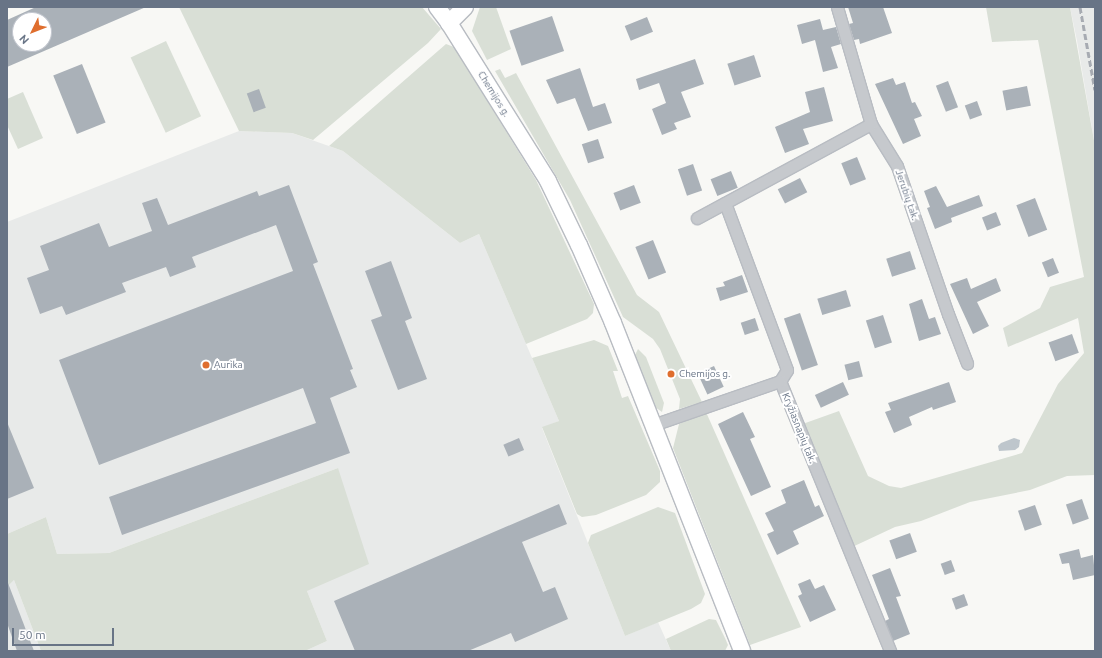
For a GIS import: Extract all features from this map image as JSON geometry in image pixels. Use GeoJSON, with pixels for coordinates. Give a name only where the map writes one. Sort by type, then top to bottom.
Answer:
{"type":"FeatureCollection","features":[{"type":"Feature","properties":{"kind":"main road","name":"Chemijos g."},"geometry":{"type":"LineString","coordinates":[[436,7],[449,23],[548,181],[602,297],[742,651]]}},
{"type":"Feature","properties":{"kind":"main road"},"geometry":{"type":"LineString","coordinates":[[449,23],[465,7]]}},
{"type":"Feature","properties":{"kind":"street","name":"Jerubių tak."},"geometry":{"type":"LineString","coordinates":[[837,7],[871,124],[897,166],[948,314],[967,363]]}},
{"type":"Feature","properties":{"kind":"street"},"geometry":{"type":"LineString","coordinates":[[697,218],[871,124]]}},
{"type":"Feature","properties":{"kind":"street","name":"Kryžiasnapių tak."},"geometry":{"type":"LineString","coordinates":[[725,203],[787,370],[780,381],[890,651]]}},
{"type":"Feature","properties":{"kind":"street"},"geometry":{"type":"LineString","coordinates":[[653,425],[780,381]]}},
{"type":"Feature","properties":{"kind":"shaded area"},"geometry":{"type":"Polygon","coordinates":[[[179,7],[422,7],[441,29],[428,43],[313,140],[292,133],[239,131],[179,7]]]}},
{"type":"Feature","properties":{"kind":"shaded area"},"geometry":{"type":"Polygon","coordinates":[[[480,7],[496,7],[511,49],[487,60],[472,31],[480,7]]]}},
{"type":"Feature","properties":{"kind":"shaded area"},"geometry":{"type":"Polygon","coordinates":[[[986,7],[1070,7],[1095,146],[1095,475],[1067,476],[1030,490],[970,502],[921,521],[895,527],[848,549],[797,426],[839,411],[868,476],[889,486],[901,488],[1022,453],[1058,384],[1084,353],[1078,318],[1008,347],[1003,328],[1040,308],[1050,287],[1084,277],[1038,40],[992,42],[986,7]]]}},
{"type":"Feature","properties":{"kind":"shaded area"},"geometry":{"type":"Polygon","coordinates":[[[1070,7],[1095,7],[1095,146],[1077,41],[1070,7]]]}},
{"type":"Feature","properties":{"kind":"shaded area"},"geometry":{"type":"Polygon","coordinates":[[[166,41],[201,116],[166,133],[131,57],[166,41]]]}},
{"type":"Feature","properties":{"kind":"shaded area"},"geometry":{"type":"Polygon","coordinates":[[[446,44],[454,47],[536,180],[594,304],[593,313],[587,319],[526,344],[479,234],[460,243],[343,151],[329,146],[446,44]]]}},
{"type":"Feature","properties":{"kind":"shaded area"},"geometry":{"type":"Polygon","coordinates":[[[500,69],[505,78],[516,73],[637,295],[659,312],[702,402],[679,409],[680,399],[660,349],[653,339],[623,317],[570,200],[495,71],[500,69]]]}},
{"type":"Feature","properties":{"kind":"shaded area"},"geometry":{"type":"Polygon","coordinates":[[[23,92],[43,138],[18,149],[7,125],[7,99],[23,92]]]}},
{"type":"Feature","properties":{"kind":"shaded area"},"geometry":{"type":"Polygon","coordinates":[[[239,131],[292,133],[343,151],[460,243],[479,234],[559,421],[542,428],[625,636],[658,622],[671,651],[305,651],[327,641],[307,591],[338,468],[109,553],[57,554],[46,517],[7,534],[7,222],[239,131]]]}},
{"type":"Feature","properties":{"kind":"shaded area"},"geometry":{"type":"Polygon","coordinates":[[[594,340],[608,346],[618,371],[613,371],[622,398],[628,396],[660,471],[660,482],[646,495],[596,515],[582,517],[577,514],[542,427],[559,421],[532,358],[594,340]]]}},
{"type":"Feature","properties":{"kind":"shaded area"},"geometry":{"type":"Polygon","coordinates":[[[638,349],[646,357],[664,403],[662,412],[655,407],[635,355],[638,349]]]}},
{"type":"Feature","properties":{"kind":"shaded area"},"geometry":{"type":"Polygon","coordinates":[[[706,412],[801,627],[750,645],[673,448],[679,424],[706,412]]]}},
{"type":"Feature","properties":{"kind":"shaded area"},"geometry":{"type":"Polygon","coordinates":[[[1014,438],[1020,440],[1019,447],[1015,450],[999,451],[998,446],[1001,443],[1014,438]]]}},
{"type":"Feature","properties":{"kind":"shaded area"},"geometry":{"type":"Polygon","coordinates":[[[338,468],[369,564],[307,591],[327,641],[305,651],[41,651],[14,580],[7,587],[7,534],[46,517],[57,554],[109,553],[338,468]]]}},
{"type":"Feature","properties":{"kind":"shaded area"},"geometry":{"type":"Polygon","coordinates":[[[658,507],[675,513],[705,594],[701,603],[691,609],[625,636],[588,543],[591,535],[658,507]]]}},
{"type":"Feature","properties":{"kind":"shaded area"},"geometry":{"type":"Polygon","coordinates":[[[14,580],[41,651],[7,651],[7,587],[14,580]]]}},
{"type":"Feature","properties":{"kind":"shaded area"},"geometry":{"type":"Polygon","coordinates":[[[709,619],[716,620],[725,638],[728,645],[725,651],[671,651],[666,639],[709,619]]]}},
{"type":"Feature","properties":{"kind":"building"},"geometry":{"type":"Polygon","coordinates":[[[36,7],[146,7],[52,48],[52,12],[25,12],[36,7]]]}},
{"type":"Feature","properties":{"kind":"building"},"geometry":{"type":"Polygon","coordinates":[[[848,7],[883,7],[892,33],[860,44],[859,39],[854,40],[849,24],[853,23],[848,7]]]}},
{"type":"Feature","properties":{"kind":"building"},"geometry":{"type":"Polygon","coordinates":[[[552,16],[564,51],[521,66],[509,31],[552,16]]]}},
{"type":"Feature","properties":{"kind":"building"},"geometry":{"type":"Polygon","coordinates":[[[647,17],[653,32],[631,41],[625,26],[647,17]]]}},
{"type":"Feature","properties":{"kind":"building"},"geometry":{"type":"Polygon","coordinates":[[[12,18],[12,52],[42,52],[7,67],[7,20],[12,18]]]}},
{"type":"Feature","properties":{"kind":"building"},"geometry":{"type":"Polygon","coordinates":[[[820,19],[823,30],[836,27],[841,44],[831,47],[838,68],[823,72],[815,40],[802,44],[797,25],[820,19]]]}},
{"type":"Feature","properties":{"kind":"building"},"geometry":{"type":"Polygon","coordinates":[[[754,55],[761,77],[734,86],[727,64],[754,55]]]}},
{"type":"Feature","properties":{"kind":"building"},"geometry":{"type":"Polygon","coordinates":[[[695,59],[704,84],[681,92],[691,117],[674,123],[677,129],[662,135],[652,109],[666,103],[659,83],[639,90],[636,79],[695,59]]]}},
{"type":"Feature","properties":{"kind":"building"},"geometry":{"type":"Polygon","coordinates":[[[82,64],[106,122],[77,134],[53,76],[82,64]]]}},
{"type":"Feature","properties":{"kind":"building"},"geometry":{"type":"Polygon","coordinates":[[[580,68],[593,107],[605,103],[612,123],[588,131],[575,98],[557,104],[546,80],[580,68]]]}},
{"type":"Feature","properties":{"kind":"building"},"geometry":{"type":"Polygon","coordinates":[[[893,78],[896,85],[905,82],[912,103],[915,102],[922,116],[914,119],[921,136],[903,144],[875,84],[893,78]]]}},
{"type":"Feature","properties":{"kind":"building"},"geometry":{"type":"Polygon","coordinates":[[[948,81],[958,107],[946,112],[936,86],[948,81]]]}},
{"type":"Feature","properties":{"kind":"building"},"geometry":{"type":"Polygon","coordinates":[[[1027,86],[1031,106],[1006,110],[1002,91],[1027,86]]]}},
{"type":"Feature","properties":{"kind":"building"},"geometry":{"type":"Polygon","coordinates":[[[824,87],[833,121],[803,129],[809,144],[785,153],[775,127],[810,112],[805,92],[824,87]]]}},
{"type":"Feature","properties":{"kind":"building"},"geometry":{"type":"Polygon","coordinates":[[[259,89],[266,108],[254,112],[247,93],[259,89]]]}},
{"type":"Feature","properties":{"kind":"building"},"geometry":{"type":"Polygon","coordinates":[[[977,101],[982,115],[970,120],[965,105],[977,101]]]}},
{"type":"Feature","properties":{"kind":"building"},"geometry":{"type":"Polygon","coordinates":[[[598,139],[604,158],[588,163],[582,144],[598,139]]]}},
{"type":"Feature","properties":{"kind":"building"},"geometry":{"type":"Polygon","coordinates":[[[857,157],[866,179],[850,186],[841,163],[857,157]]]}},
{"type":"Feature","properties":{"kind":"building"},"geometry":{"type":"Polygon","coordinates":[[[693,164],[702,190],[687,196],[678,169],[693,164]]]}},
{"type":"Feature","properties":{"kind":"building"},"geometry":{"type":"Polygon","coordinates":[[[731,171],[738,188],[717,196],[711,179],[731,171]]]}},
{"type":"Feature","properties":{"kind":"building"},"geometry":{"type":"Polygon","coordinates":[[[800,178],[807,192],[785,204],[778,189],[800,178]]]}},
{"type":"Feature","properties":{"kind":"building"},"geometry":{"type":"Polygon","coordinates":[[[289,185],[318,262],[313,264],[353,369],[350,370],[357,387],[330,398],[350,453],[122,535],[109,497],[316,423],[303,388],[99,465],[59,360],[293,271],[276,225],[192,257],[196,267],[170,277],[166,267],[122,283],[126,292],[66,315],[62,306],[40,314],[27,278],[49,270],[40,246],[99,223],[109,247],[152,231],[142,203],[157,198],[168,225],[257,191],[259,196],[289,185]]]}},
{"type":"Feature","properties":{"kind":"building"},"geometry":{"type":"Polygon","coordinates":[[[634,185],[641,203],[620,211],[613,193],[634,185]]]}},
{"type":"Feature","properties":{"kind":"building"},"geometry":{"type":"Polygon","coordinates":[[[936,186],[947,207],[979,195],[983,206],[951,218],[952,222],[935,229],[927,208],[930,207],[924,191],[936,186]]]}},
{"type":"Feature","properties":{"kind":"building"},"geometry":{"type":"Polygon","coordinates":[[[1035,198],[1047,230],[1029,237],[1016,205],[1035,198]]]}},
{"type":"Feature","properties":{"kind":"building"},"geometry":{"type":"Polygon","coordinates":[[[996,212],[1001,225],[987,230],[982,217],[996,212]]]}},
{"type":"Feature","properties":{"kind":"building"},"geometry":{"type":"Polygon","coordinates":[[[653,240],[666,272],[648,280],[635,247],[653,240]]]}},
{"type":"Feature","properties":{"kind":"building"},"geometry":{"type":"Polygon","coordinates":[[[910,251],[916,269],[892,277],[886,259],[910,251]]]}},
{"type":"Feature","properties":{"kind":"building"},"geometry":{"type":"Polygon","coordinates":[[[1053,258],[1059,273],[1048,277],[1042,262],[1053,258]]]}},
{"type":"Feature","properties":{"kind":"building"},"geometry":{"type":"Polygon","coordinates":[[[391,261],[412,318],[405,321],[427,379],[398,390],[371,320],[382,316],[365,271],[391,261]]]}},
{"type":"Feature","properties":{"kind":"building"},"geometry":{"type":"Polygon","coordinates":[[[742,275],[748,292],[720,301],[716,288],[725,286],[723,282],[742,275]]]}},
{"type":"Feature","properties":{"kind":"building"},"geometry":{"type":"Polygon","coordinates":[[[967,278],[971,289],[996,278],[1001,291],[977,302],[989,326],[973,334],[950,284],[967,278]]]}},
{"type":"Feature","properties":{"kind":"building"},"geometry":{"type":"Polygon","coordinates":[[[846,290],[851,306],[822,315],[817,299],[846,290]]]}},
{"type":"Feature","properties":{"kind":"building"},"geometry":{"type":"Polygon","coordinates":[[[922,299],[929,319],[935,317],[941,334],[919,341],[909,304],[922,299]]]}},
{"type":"Feature","properties":{"kind":"building"},"geometry":{"type":"Polygon","coordinates":[[[800,313],[818,365],[802,371],[784,319],[800,313]]]}},
{"type":"Feature","properties":{"kind":"building"},"geometry":{"type":"Polygon","coordinates":[[[883,315],[892,343],[875,348],[866,321],[883,315]]]}},
{"type":"Feature","properties":{"kind":"building"},"geometry":{"type":"Polygon","coordinates":[[[755,318],[759,330],[745,335],[741,323],[755,318]]]}},
{"type":"Feature","properties":{"kind":"building"},"geometry":{"type":"Polygon","coordinates":[[[1072,334],[1079,353],[1055,361],[1049,343],[1072,334]]]}},
{"type":"Feature","properties":{"kind":"building"},"geometry":{"type":"Polygon","coordinates":[[[859,361],[863,377],[848,380],[844,365],[859,361]]]}},
{"type":"Feature","properties":{"kind":"building"},"geometry":{"type":"Polygon","coordinates":[[[714,366],[724,387],[707,394],[698,374],[714,366]]]}},
{"type":"Feature","properties":{"kind":"building"},"geometry":{"type":"Polygon","coordinates":[[[843,382],[849,395],[821,408],[815,395],[843,382]]]}},
{"type":"Feature","properties":{"kind":"building"},"geometry":{"type":"Polygon","coordinates":[[[949,382],[956,402],[933,410],[932,407],[909,417],[912,425],[894,433],[885,412],[891,410],[888,403],[949,382]]]}},
{"type":"Feature","properties":{"kind":"building"},"geometry":{"type":"Polygon","coordinates":[[[743,412],[755,437],[750,439],[771,487],[751,496],[718,424],[743,412]]]}},
{"type":"Feature","properties":{"kind":"building"},"geometry":{"type":"Polygon","coordinates":[[[7,422],[34,488],[7,499],[7,422]]]}},
{"type":"Feature","properties":{"kind":"building"},"geometry":{"type":"Polygon","coordinates":[[[519,438],[524,450],[508,457],[503,445],[519,438]]]}},
{"type":"Feature","properties":{"kind":"building"},"geometry":{"type":"Polygon","coordinates":[[[804,480],[815,507],[819,505],[824,516],[793,531],[799,544],[777,555],[767,534],[774,531],[765,513],[786,503],[781,490],[804,480]]]}},
{"type":"Feature","properties":{"kind":"building"},"geometry":{"type":"Polygon","coordinates":[[[1082,499],[1089,519],[1073,524],[1066,505],[1082,499]]]}},
{"type":"Feature","properties":{"kind":"building"},"geometry":{"type":"Polygon","coordinates":[[[559,504],[567,524],[522,542],[543,592],[555,587],[568,619],[515,642],[511,633],[468,651],[355,651],[334,601],[559,504]]]}},
{"type":"Feature","properties":{"kind":"building"},"geometry":{"type":"Polygon","coordinates":[[[1035,505],[1042,525],[1025,531],[1018,511],[1035,505]]]}},
{"type":"Feature","properties":{"kind":"building"},"geometry":{"type":"Polygon","coordinates":[[[910,533],[917,552],[896,559],[889,541],[910,533]]]}},
{"type":"Feature","properties":{"kind":"building"},"geometry":{"type":"Polygon","coordinates":[[[1079,549],[1081,558],[1093,555],[1095,575],[1073,580],[1069,563],[1062,564],[1059,554],[1079,549]]]}},
{"type":"Feature","properties":{"kind":"building"},"geometry":{"type":"Polygon","coordinates":[[[951,560],[955,571],[945,575],[941,564],[951,560]]]}},
{"type":"Feature","properties":{"kind":"building"},"geometry":{"type":"Polygon","coordinates":[[[890,568],[901,596],[896,597],[910,634],[893,641],[885,621],[889,619],[872,575],[890,568]]]}},
{"type":"Feature","properties":{"kind":"building"},"geometry":{"type":"Polygon","coordinates":[[[810,579],[815,589],[824,585],[836,610],[810,622],[798,596],[802,594],[798,584],[810,579]]]}},
{"type":"Feature","properties":{"kind":"building"},"geometry":{"type":"Polygon","coordinates":[[[7,583],[34,651],[17,651],[7,623],[7,583]]]}},
{"type":"Feature","properties":{"kind":"building"},"geometry":{"type":"Polygon","coordinates":[[[964,594],[968,605],[956,610],[952,598],[964,594]]]}},
{"type":"Feature","properties":{"kind":"railway"},"geometry":{"type":"LineString","coordinates":[[1080,7],[1095,90]]}},
{"type":"Feature","properties":{"kind":"place","name":"Aurika"},"geometry":{"type":"Point","coordinates":[206,365]}},
{"type":"Feature","properties":{"kind":"place","name":"Chemijos g."},"geometry":{"type":"Point","coordinates":[671,374]}}]}
